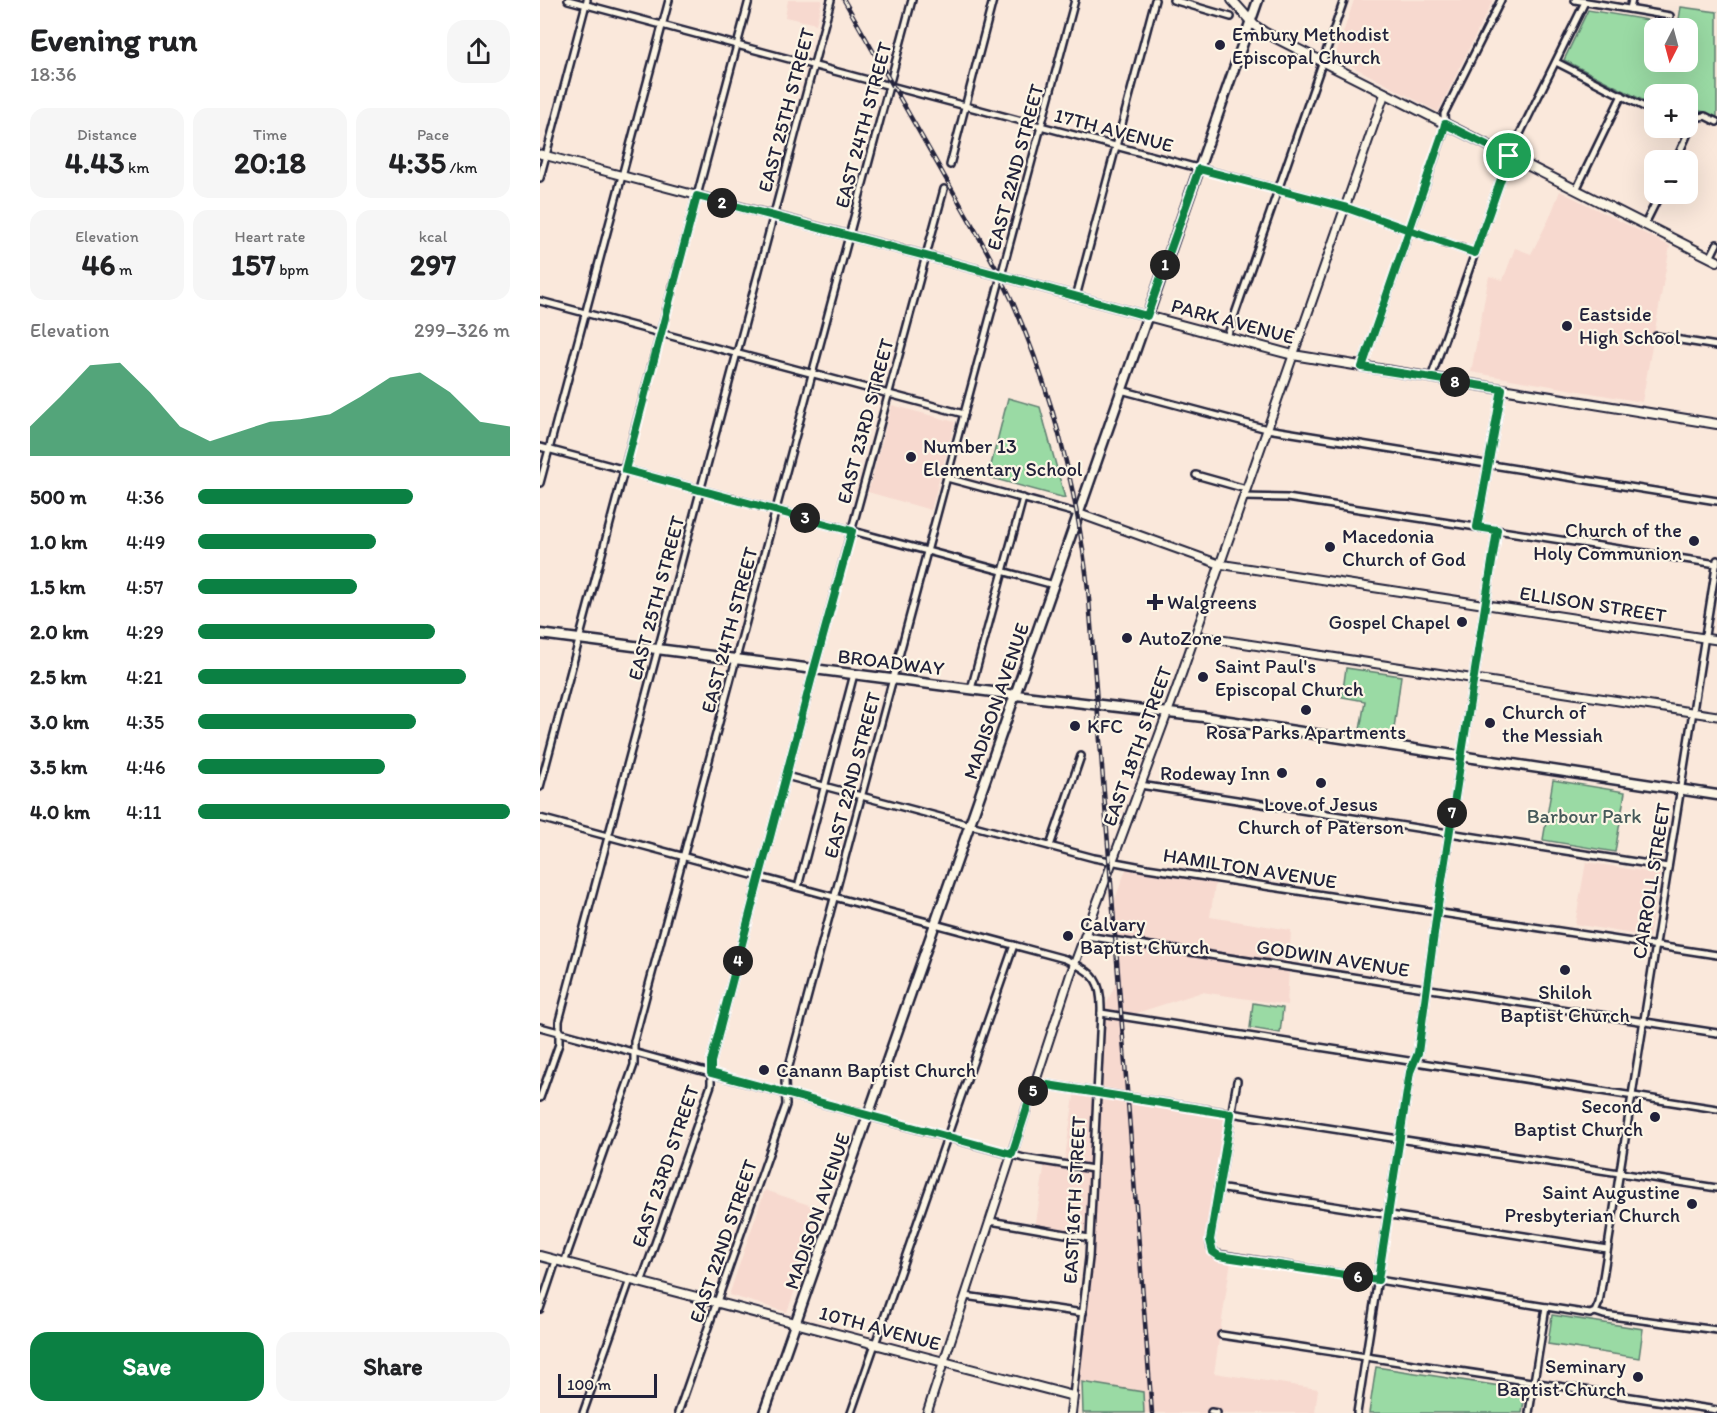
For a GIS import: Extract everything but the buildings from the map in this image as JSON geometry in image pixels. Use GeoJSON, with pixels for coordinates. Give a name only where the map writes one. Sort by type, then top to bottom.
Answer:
{"type":"FeatureCollection","features":[{"type":"Feature","properties":{"kind":"main road"},"geometry":{"type":"LineString","coordinates":[[1232,0],[1250,21],[1264,32],[1714,259]]}},
{"type":"Feature","properties":{"kind":"main road","name":"MADISON AVENUE"},"geometry":{"type":"LineString","coordinates":[[764,1413],[1258,0]]}},
{"type":"Feature","properties":{"kind":"main road","name":"PARK AVENUE"},"geometry":{"type":"LineString","coordinates":[[1147,316],[1293,355],[1717,424]]}},
{"type":"Feature","properties":{"kind":"main road","name":"BROADWAY"},"geometry":{"type":"LineString","coordinates":[[540,634],[1167,713],[1717,795]]}},
{"type":"Feature","properties":{"kind":"main road","name":"10TH AVENUE"},"geometry":{"type":"LineString","coordinates":[[540,1257],[1073,1396]]}},
{"type":"Feature","properties":{"kind":"main road","name":"EAST 16TH STREET"},"geometry":{"type":"LineString","coordinates":[[1071,1413],[1073,1396]]}},
{"type":"Feature","properties":{"kind":"street","name":"17TH AVENUE"},"geometry":{"type":"LineString","coordinates":[[568,0],[587,2],[813,66],[1344,207],[1475,253]]}},
{"type":"Feature","properties":{"kind":"street"},"geometry":{"type":"LineString","coordinates":[[540,483],[669,0]]}},
{"type":"Feature","properties":{"kind":"street"},"geometry":{"type":"LineString","coordinates":[[540,787],[749,0]]}},
{"type":"Feature","properties":{"kind":"street","name":"EAST 25TH STREET"},"geometry":{"type":"LineString","coordinates":[[540,1098],[559,1044],[559,1021],[831,0]]}},
{"type":"Feature","properties":{"kind":"street","name":"EAST 24TH STREET"},"geometry":{"type":"LineString","coordinates":[[540,1309],[620,1106],[633,1065],[634,1041],[912,0]]}},
{"type":"Feature","properties":{"kind":"street"},"geometry":{"type":"LineString","coordinates":[[950,165],[993,0]]}},
{"type":"Feature","properties":{"kind":"street","name":"EAST 22ND STREET"},"geometry":{"type":"LineString","coordinates":[[678,1413],[786,1105],[786,1081],[1075,0]]}},
{"type":"Feature","properties":{"kind":"street"},"geometry":{"type":"LineString","coordinates":[[1076,297],[1155,0]]}},
{"type":"Feature","properties":{"kind":"street"},"geometry":{"type":"LineString","coordinates":[[1173,0],[1231,17]]}},
{"type":"Feature","properties":{"kind":"street"},"geometry":{"type":"LineString","coordinates":[[1227,337],[1344,0]]}},
{"type":"Feature","properties":{"kind":"street"},"geometry":{"type":"LineString","coordinates":[[1362,367],[1445,124],[1444,114],[1501,0]]}},
{"type":"Feature","properties":{"kind":"street"},"geometry":{"type":"LineString","coordinates":[[1575,0],[1670,16]]}},
{"type":"Feature","properties":{"kind":"street"},"geometry":{"type":"LineString","coordinates":[[1630,9],[1632,0]]}},
{"type":"Feature","properties":{"kind":"street"},"geometry":{"type":"LineString","coordinates":[[540,178],[543,155],[587,2]]}},
{"type":"Feature","properties":{"kind":"street"},"geometry":{"type":"LineString","coordinates":[[1431,378],[1509,156],[1585,2]]}},
{"type":"Feature","properties":{"kind":"street"},"geometry":{"type":"LineString","coordinates":[[1556,62],[1644,107]]}},
{"type":"Feature","properties":{"kind":"street","name":"EAST 18TH STREET"},"geometry":{"type":"LineString","coordinates":[[927,1413],[1075,964],[1195,636],[1385,93]]}},
{"type":"Feature","properties":{"kind":"street"},"geometry":{"type":"LineString","coordinates":[[1576,190],[1622,95]]}},
{"type":"Feature","properties":{"kind":"street"},"geometry":{"type":"LineString","coordinates":[[1698,117],[1704,116],[1717,122]]}},
{"type":"Feature","properties":{"kind":"street","name":"PARK AVENUE"},"geometry":{"type":"LineString","coordinates":[[543,155],[1147,316]]}},
{"type":"Feature","properties":{"kind":"street","name":"EAST 23RD STREET"},"geometry":{"type":"LineString","coordinates":[[641,1283],[711,1085],[711,1062],[814,669],[944,189]]}},
{"type":"Feature","properties":{"kind":"street"},"geometry":{"type":"LineString","coordinates":[[1645,224],[1655,204]]}},
{"type":"Feature","properties":{"kind":"street"},"geometry":{"type":"LineString","coordinates":[[1714,259],[1717,244]]}},
{"type":"Feature","properties":{"kind":"street"},"geometry":{"type":"LineString","coordinates":[[540,301],[964,414]]}},
{"type":"Feature","properties":{"kind":"street"},"geometry":{"type":"LineString","coordinates":[[1656,336],[1717,346]]}},
{"type":"Feature","properties":{"kind":"street"},"geometry":{"type":"LineString","coordinates":[[1477,527],[1502,389]]}},
{"type":"Feature","properties":{"kind":"street"},"geometry":{"type":"LineString","coordinates":[[1121,390],[1267,429],[1717,501]]}},
{"type":"Feature","properties":{"kind":"street"},"geometry":{"type":"LineString","coordinates":[[540,447],[1054,585]]}},
{"type":"Feature","properties":{"kind":"street"},"geometry":{"type":"LineString","coordinates":[[1196,475],[1246,489]]}},
{"type":"Feature","properties":{"kind":"street"},"geometry":{"type":"LineString","coordinates":[[947,478],[1080,514]]}},
{"type":"Feature","properties":{"kind":"street"},"geometry":{"type":"LineString","coordinates":[[1243,497],[1287,498],[1717,562]]}},
{"type":"Feature","properties":{"kind":"street"},"geometry":{"type":"LineString","coordinates":[[971,689],[1023,498]]}},
{"type":"Feature","properties":{"kind":"street","name":"ELLISON STREET"},"geometry":{"type":"LineString","coordinates":[[1080,514],[1219,564],[1717,640]]}},
{"type":"Feature","properties":{"kind":"street"},"geometry":{"type":"LineString","coordinates":[[1357,1413],[1410,1072],[1418,1053],[1449,832],[1497,530]]}},
{"type":"Feature","properties":{"kind":"street","name":"CARROLL STREET"},"geometry":{"type":"LineString","coordinates":[[1594,1312],[1599,1303],[1717,562]]}},
{"type":"Feature","properties":{"kind":"street"},"geometry":{"type":"LineString","coordinates":[[1195,636],[1717,717]]}},
{"type":"Feature","properties":{"kind":"street"},"geometry":{"type":"LineString","coordinates":[[798,887],[854,674]]}},
{"type":"Feature","properties":{"kind":"street"},"geometry":{"type":"LineString","coordinates":[[1050,846],[1081,756]]}},
{"type":"Feature","properties":{"kind":"street","name":"HAMILTON AVENUE"},"geometry":{"type":"LineString","coordinates":[[786,776],[1113,861],[1717,955]]}},
{"type":"Feature","properties":{"kind":"street"},"geometry":{"type":"LineString","coordinates":[[1140,785],[1668,867]]}},
{"type":"Feature","properties":{"kind":"street","name":"EAST 16TH STREET"},"geometry":{"type":"LineString","coordinates":[[540,818],[1065,959],[1098,982],[1101,1013],[1089,1238],[1073,1396]]}},
{"type":"Feature","properties":{"kind":"street","name":"GODWIN AVENUE"},"geometry":{"type":"LineString","coordinates":[[1086,936],[1717,1033]]}},
{"type":"Feature","properties":{"kind":"street"},"geometry":{"type":"LineString","coordinates":[[851,1413],[1014,945]]}},
{"type":"Feature","properties":{"kind":"street"},"geometry":{"type":"LineString","coordinates":[[1101,1013],[1717,1109]]}},
{"type":"Feature","properties":{"kind":"street"},"geometry":{"type":"LineString","coordinates":[[540,1027],[1024,1158],[1093,1169]]}},
{"type":"Feature","properties":{"kind":"street"},"geometry":{"type":"LineString","coordinates":[[1237,1081],[1218,1188],[1211,1247],[1216,1254],[1590,1314],[1594,1312],[1614,1317],[1717,1330]]}},
{"type":"Feature","properties":{"kind":"street"},"geometry":{"type":"LineString","coordinates":[[1035,1083],[1717,1188]]}},
{"type":"Feature","properties":{"kind":"street"},"geometry":{"type":"LineString","coordinates":[[1218,1188],[1607,1250]]}},
{"type":"Feature","properties":{"kind":"street"},"geometry":{"type":"LineString","coordinates":[[990,1221],[1089,1238]]}},
{"type":"Feature","properties":{"kind":"street"},"geometry":{"type":"LineString","coordinates":[[583,1413],[630,1280]]}},
{"type":"Feature","properties":{"kind":"street"},"geometry":{"type":"LineString","coordinates":[[965,1296],[1083,1313]]}},
{"type":"Feature","properties":{"kind":"street"},"geometry":{"type":"LineString","coordinates":[[1529,1413],[1546,1307]]}},
{"type":"Feature","properties":{"kind":"street"},"geometry":{"type":"LineString","coordinates":[[1221,1335],[1717,1410]]}},
{"type":"Feature","properties":{"kind":"shaded area"},"geometry":{"type":"Polygon","coordinates":[[[788,0],[822,0],[816,24],[785,17],[788,0]]]}},
{"type":"Feature","properties":{"kind":"shaded area"},"geometry":{"type":"Polygon","coordinates":[[[1354,0],[1493,0],[1438,112],[1335,57],[1354,0]]]}},
{"type":"Feature","properties":{"kind":"shaded area","name":"Eastside High School"},"geometry":{"type":"Polygon","coordinates":[[[1560,191],[1670,246],[1642,402],[1471,372],[1489,276],[1503,280],[1515,248],[1531,254],[1560,191]]]}},
{"type":"Feature","properties":{"kind":"shaded area","name":"Number 13 Elementary School"},"geometry":{"type":"Polygon","coordinates":[[[892,405],[955,422],[931,510],[868,492],[892,405]]]}},
{"type":"Feature","properties":{"kind":"shaded area"},"geometry":{"type":"Polygon","coordinates":[[[1586,862],[1660,874],[1649,937],[1575,924],[1586,862]]]}},
{"type":"Feature","properties":{"kind":"shaded area"},"geometry":{"type":"Polygon","coordinates":[[[1128,864],[1216,879],[1210,917],[1291,930],[1287,1005],[1202,992],[1121,1018],[1126,1097],[1232,1114],[1207,1256],[1231,1260],[1214,1373],[1318,1389],[1315,1413],[1144,1413],[1143,1392],[1073,1381],[1088,1238],[1035,1229],[1045,1162],[1064,1164],[1075,1090],[1095,1093],[1101,1015],[1118,979],[1112,907],[1128,864]]]}},
{"type":"Feature","properties":{"kind":"shaded area"},"geometry":{"type":"Polygon","coordinates":[[[765,1190],[824,1210],[787,1312],[729,1295],[765,1190]]]}},
{"type":"Feature","properties":{"kind":"green space"},"geometry":{"type":"Polygon","coordinates":[[[1681,7],[1717,12],[1717,118],[1698,111],[1698,84],[1644,84],[1644,101],[1564,60],[1588,10],[1644,19],[1644,72],[1698,72],[1698,18],[1679,18],[1681,7]]]}},
{"type":"Feature","properties":{"kind":"green space"},"geometry":{"type":"Polygon","coordinates":[[[1008,398],[1040,407],[1065,498],[988,477],[1008,398]]]}},
{"type":"Feature","properties":{"kind":"green space"},"geometry":{"type":"Polygon","coordinates":[[[1346,668],[1401,676],[1393,736],[1360,730],[1365,701],[1342,697],[1346,668]]]}},
{"type":"Feature","properties":{"kind":"green space","name":"Barbour Park"},"geometry":{"type":"Polygon","coordinates":[[[1553,780],[1625,792],[1615,852],[1543,840],[1553,780]]]}},
{"type":"Feature","properties":{"kind":"green space"},"geometry":{"type":"Polygon","coordinates":[[[1253,1003],[1283,1008],[1280,1033],[1250,1028],[1253,1003]]]}},
{"type":"Feature","properties":{"kind":"green space"},"geometry":{"type":"Polygon","coordinates":[[[1552,1315],[1643,1329],[1639,1358],[1548,1344],[1552,1315]]]}},
{"type":"Feature","properties":{"kind":"green space"},"geometry":{"type":"Polygon","coordinates":[[[1376,1367],[1526,1390],[1522,1413],[1369,1413],[1376,1367]]]}},
{"type":"Feature","properties":{"kind":"green space"},"geometry":{"type":"Polygon","coordinates":[[[1082,1382],[1143,1392],[1144,1413],[1083,1413],[1082,1382]]]}},
{"type":"Feature","properties":{"kind":"railway"},"geometry":{"type":"LineString","coordinates":[[844,0],[1007,290],[1041,376],[1063,449],[1079,524],[1089,599],[1152,1413]]}},
{"type":"Feature","properties":{"kind":"place","name":"Embury Methodist Episcopal Church"},"geometry":{"type":"Point","coordinates":[1220,45]}},
{"type":"Feature","properties":{"kind":"place","name":"Eastside High School"},"geometry":{"type":"Point","coordinates":[1567,326]}},
{"type":"Feature","properties":{"kind":"place","name":"Number 13 Elementary School"},"geometry":{"type":"Point","coordinates":[911,457]}},
{"type":"Feature","properties":{"kind":"place","name":"Church of the Holy Communion"},"geometry":{"type":"Point","coordinates":[1694,541]}},
{"type":"Feature","properties":{"kind":"place","name":"Macedonia Church of God"},"geometry":{"type":"Point","coordinates":[1330,547]}},
{"type":"Feature","properties":{"kind":"place","name":"Walgreens"},"geometry":{"type":"Point","coordinates":[1155,602]}},
{"type":"Feature","properties":{"kind":"place","name":"Gospel Chapel"},"geometry":{"type":"Point","coordinates":[1462,622]}},
{"type":"Feature","properties":{"kind":"place","name":"AutoZone"},"geometry":{"type":"Point","coordinates":[1127,638]}},
{"type":"Feature","properties":{"kind":"place","name":"Saint Paul's Episcopal Church"},"geometry":{"type":"Point","coordinates":[1203,677]}},
{"type":"Feature","properties":{"kind":"place","name":"Rosa Parks Apartments"},"geometry":{"type":"Point","coordinates":[1306,710]}},
{"type":"Feature","properties":{"kind":"place","name":"Church of the Messiah"},"geometry":{"type":"Point","coordinates":[1490,723]}},
{"type":"Feature","properties":{"kind":"place","name":"KFC"},"geometry":{"type":"Point","coordinates":[1075,726]}},
{"type":"Feature","properties":{"kind":"place","name":"Rodeway Inn"},"geometry":{"type":"Point","coordinates":[1282,773]}},
{"type":"Feature","properties":{"kind":"place","name":"Love of Jesus Church of Paterson"},"geometry":{"type":"Point","coordinates":[1321,783]}},
{"type":"Feature","properties":{"kind":"place","name":"Calvary Baptist Church"},"geometry":{"type":"Point","coordinates":[1068,936]}},
{"type":"Feature","properties":{"kind":"place","name":"Shiloh Baptist Church"},"geometry":{"type":"Point","coordinates":[1565,970]}},
{"type":"Feature","properties":{"kind":"place","name":"Canann Baptist Church"},"geometry":{"type":"Point","coordinates":[764,1070]}},
{"type":"Feature","properties":{"kind":"place","name":"Second Baptist Church"},"geometry":{"type":"Point","coordinates":[1655,1117]}},
{"type":"Feature","properties":{"kind":"place","name":"Saint Augustine Presbyterian Church"},"geometry":{"type":"Point","coordinates":[1692,1204]}},
{"type":"Feature","properties":{"kind":"place","name":"Seminary Baptist Church"},"geometry":{"type":"Point","coordinates":[1638,1377]}},
{"type":"Feature","properties":{"kind":"route"},"geometry":{"type":"LineString","coordinates":[[1509,156],[1445,124],[1445,128],[1443,132],[1409,230],[1362,367],[1502,389],[1477,527],[1497,530],[1437,912],[1418,1053],[1410,1072],[1378,1280],[1219,1256],[1213,1252],[1210,1240],[1231,1114],[1035,1083],[1012,1154],[711,1073],[711,1062],[852,531],[625,470],[697,196],[1147,316],[1199,169],[1344,207],[1409,230],[1475,253],[1509,156]]}}]}
